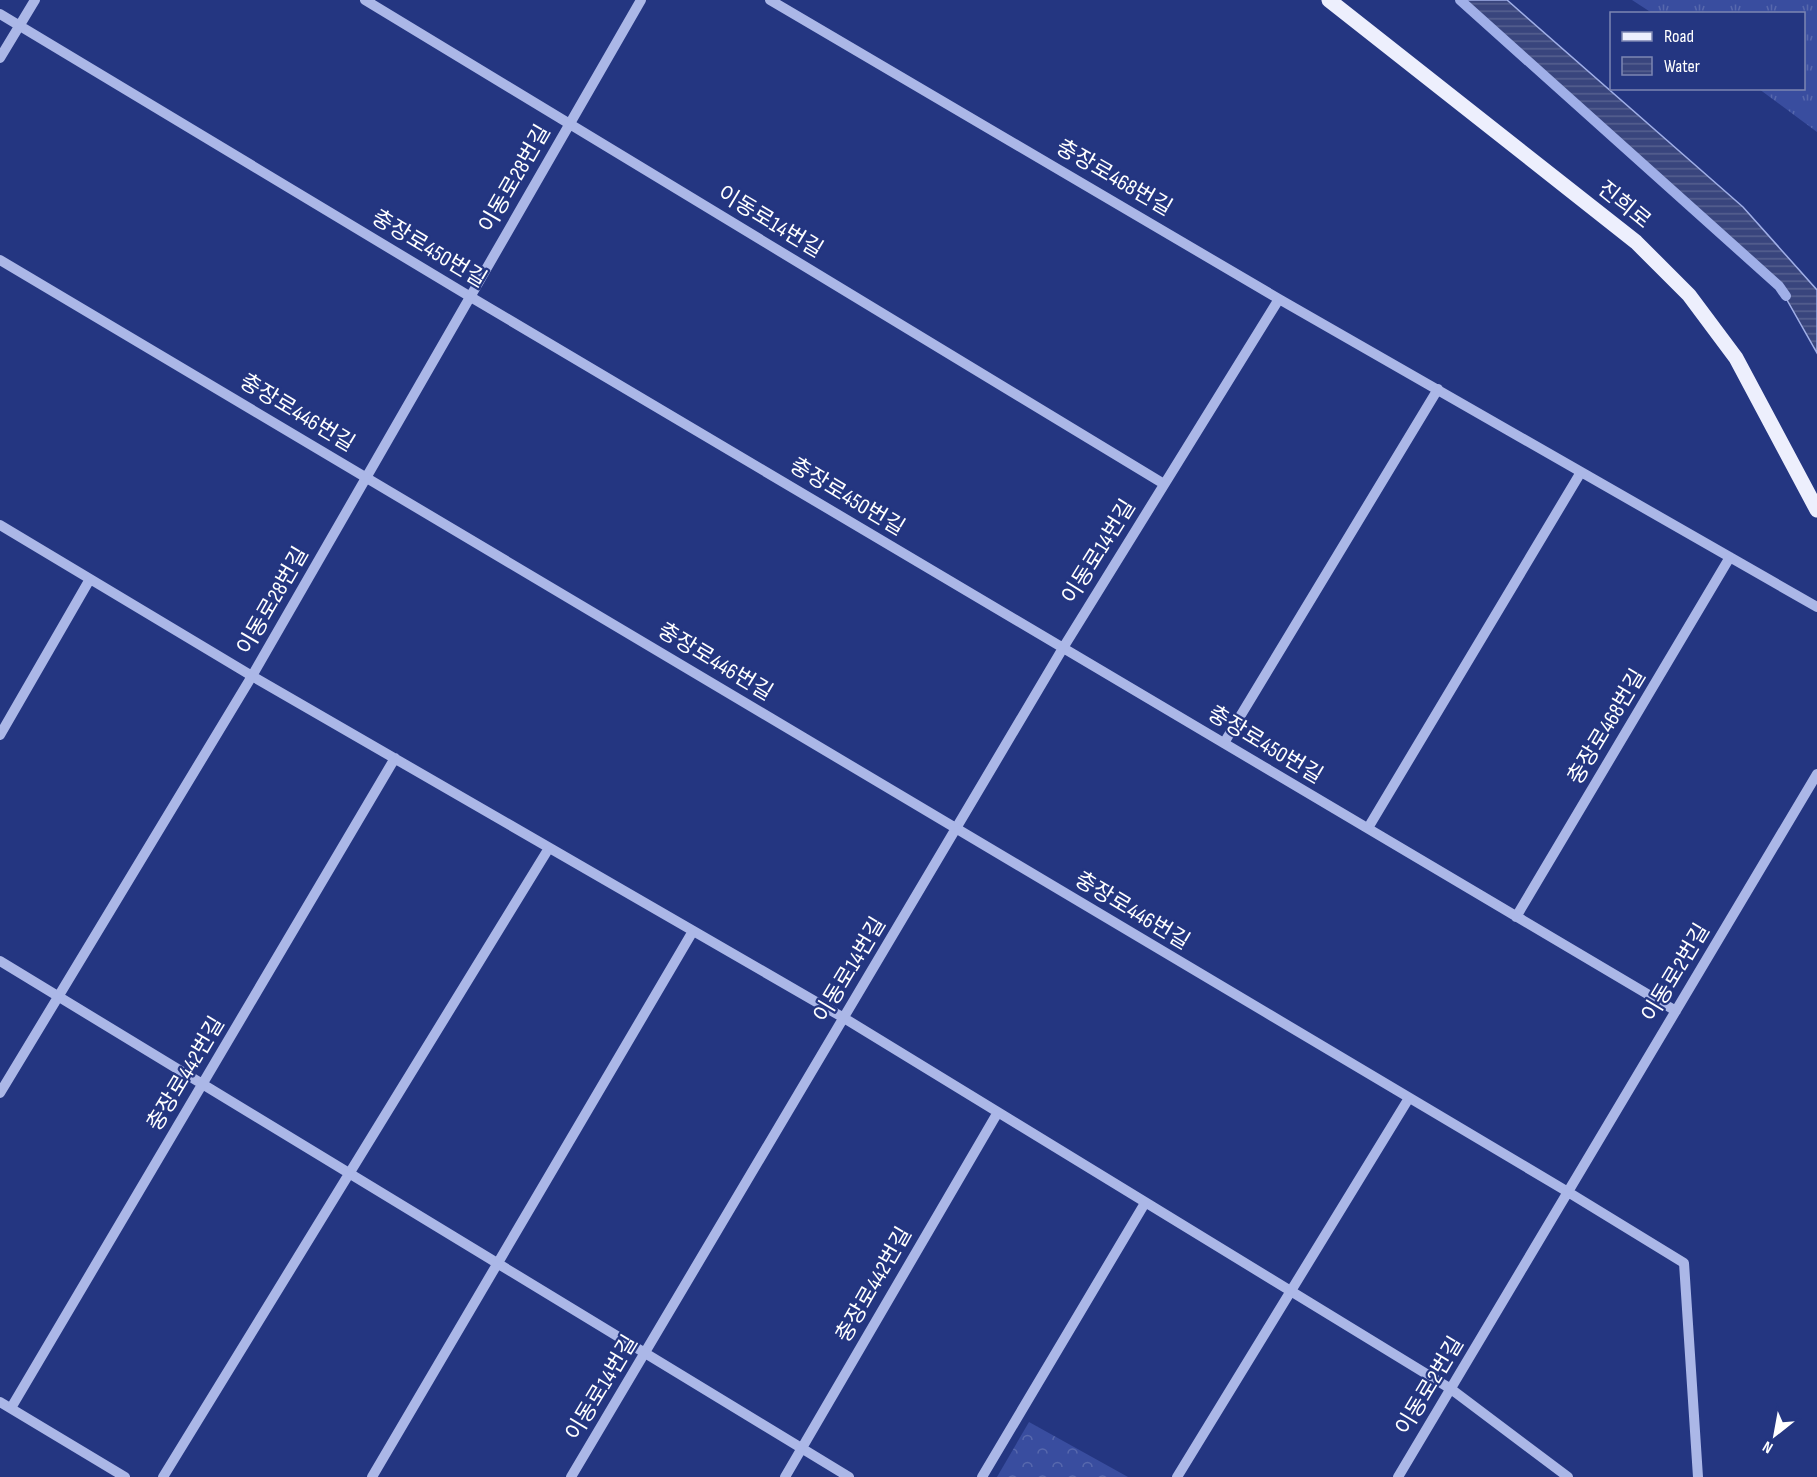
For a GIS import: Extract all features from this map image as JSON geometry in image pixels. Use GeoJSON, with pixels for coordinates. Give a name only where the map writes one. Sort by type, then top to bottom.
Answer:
{"type":"FeatureCollection","features":[{"type":"Feature","properties":{"kind":"main road","name":"진희로"},"geometry":{"type":"LineString","coordinates":[[1329,0],[1636,242],[1689,296],[1736,358],[1817,510]]}},
{"type":"Feature","properties":{"kind":"street"},"geometry":{"type":"LineString","coordinates":[[0,58],[35,0]]}},
{"type":"Feature","properties":{"kind":"street","name":"이동로28번길"},"geometry":{"type":"LineString","coordinates":[[365,0],[570,123]]}},
{"type":"Feature","properties":{"kind":"street","name":"이동로28번길"},"geometry":{"type":"LineString","coordinates":[[0,1093],[252,676],[641,0]]}},
{"type":"Feature","properties":{"kind":"street","name":"충장로468번길"},"geometry":{"type":"LineString","coordinates":[[770,0],[1279,299],[1817,607]]}},
{"type":"Feature","properties":{"kind":"street","name":"충장로450번길"},"geometry":{"type":"LineString","coordinates":[[0,14],[469,296],[1676,1011]]}},
{"type":"Feature","properties":{"kind":"street","name":"이동로14번길"},"geometry":{"type":"LineString","coordinates":[[570,123],[1164,484]]}},
{"type":"Feature","properties":{"kind":"street","name":"충장로446번길"},"geometry":{"type":"LineString","coordinates":[[0,260],[1568,1192]]}},
{"type":"Feature","properties":{"kind":"street","name":"이동로14번길"},"geometry":{"type":"LineString","coordinates":[[571,1477],[1064,648],[1279,299]]}},
{"type":"Feature","properties":{"kind":"street"},"geometry":{"type":"LineString","coordinates":[[1224,743],[1438,389]]}},
{"type":"Feature","properties":{"kind":"street"},"geometry":{"type":"LineString","coordinates":[[1368,828],[1581,472]]}},
{"type":"Feature","properties":{"kind":"street"},"geometry":{"type":"LineString","coordinates":[[0,525],[252,676],[844,1018],[1450,1389],[1568,1477]]}},
{"type":"Feature","properties":{"kind":"street","name":"충장로468번길"},"geometry":{"type":"LineString","coordinates":[[1516,916],[1730,558]]}},
{"type":"Feature","properties":{"kind":"street"},"geometry":{"type":"LineString","coordinates":[[0,735],[90,579]]}},
{"type":"Feature","properties":{"kind":"street","name":"충장로442번길"},"geometry":{"type":"LineString","coordinates":[[11,1408],[395,758]]}},
{"type":"Feature","properties":{"kind":"street","name":"이동로2번길"},"geometry":{"type":"LineString","coordinates":[[1398,1477],[1817,774]]}},
{"type":"Feature","properties":{"kind":"street"},"geometry":{"type":"LineString","coordinates":[[163,1477],[549,848]]}},
{"type":"Feature","properties":{"kind":"street"},"geometry":{"type":"LineString","coordinates":[[372,1477],[693,931]]}},
{"type":"Feature","properties":{"kind":"street"},"geometry":{"type":"LineString","coordinates":[[0,961],[849,1477]]}},
{"type":"Feature","properties":{"kind":"street"},"geometry":{"type":"LineString","coordinates":[[1177,1477],[1409,1098]]}},
{"type":"Feature","properties":{"kind":"street","name":"충장로442번길"},"geometry":{"type":"LineString","coordinates":[[785,1477],[998,1112]]}},
{"type":"Feature","properties":{"kind":"street"},"geometry":{"type":"LineString","coordinates":[[1568,1192],[1684,1263],[1698,1477]]}},
{"type":"Feature","properties":{"kind":"street"},"geometry":{"type":"LineString","coordinates":[[982,1477],[1145,1203]]}},
{"type":"Feature","properties":{"kind":"street"},"geometry":{"type":"LineString","coordinates":[[0,1402],[125,1477]]}},
{"type":"Feature","properties":{"kind":"green space"},"geometry":{"type":"Polygon","coordinates":[[[1632,0],[1817,0],[1817,132],[1760,90],[1805,90],[1805,12],[1650,12],[1632,0]]]}},
{"type":"Feature","properties":{"kind":"green space"},"geometry":{"type":"Polygon","coordinates":[[[1029,1422],[1128,1477],[997,1477],[1029,1422]]]}},
{"type":"Feature","properties":{"kind":"water"},"geometry":{"type":"Polygon","coordinates":[[[1460,0],[1507,0],[1743,207],[1817,290],[1817,353],[1779,286],[1460,0]]]}},
{"type":"Feature","properties":{"kind":"waterway"},"geometry":{"type":"LineString","coordinates":[[1460,0],[1779,286],[1786,296]]}}]}
